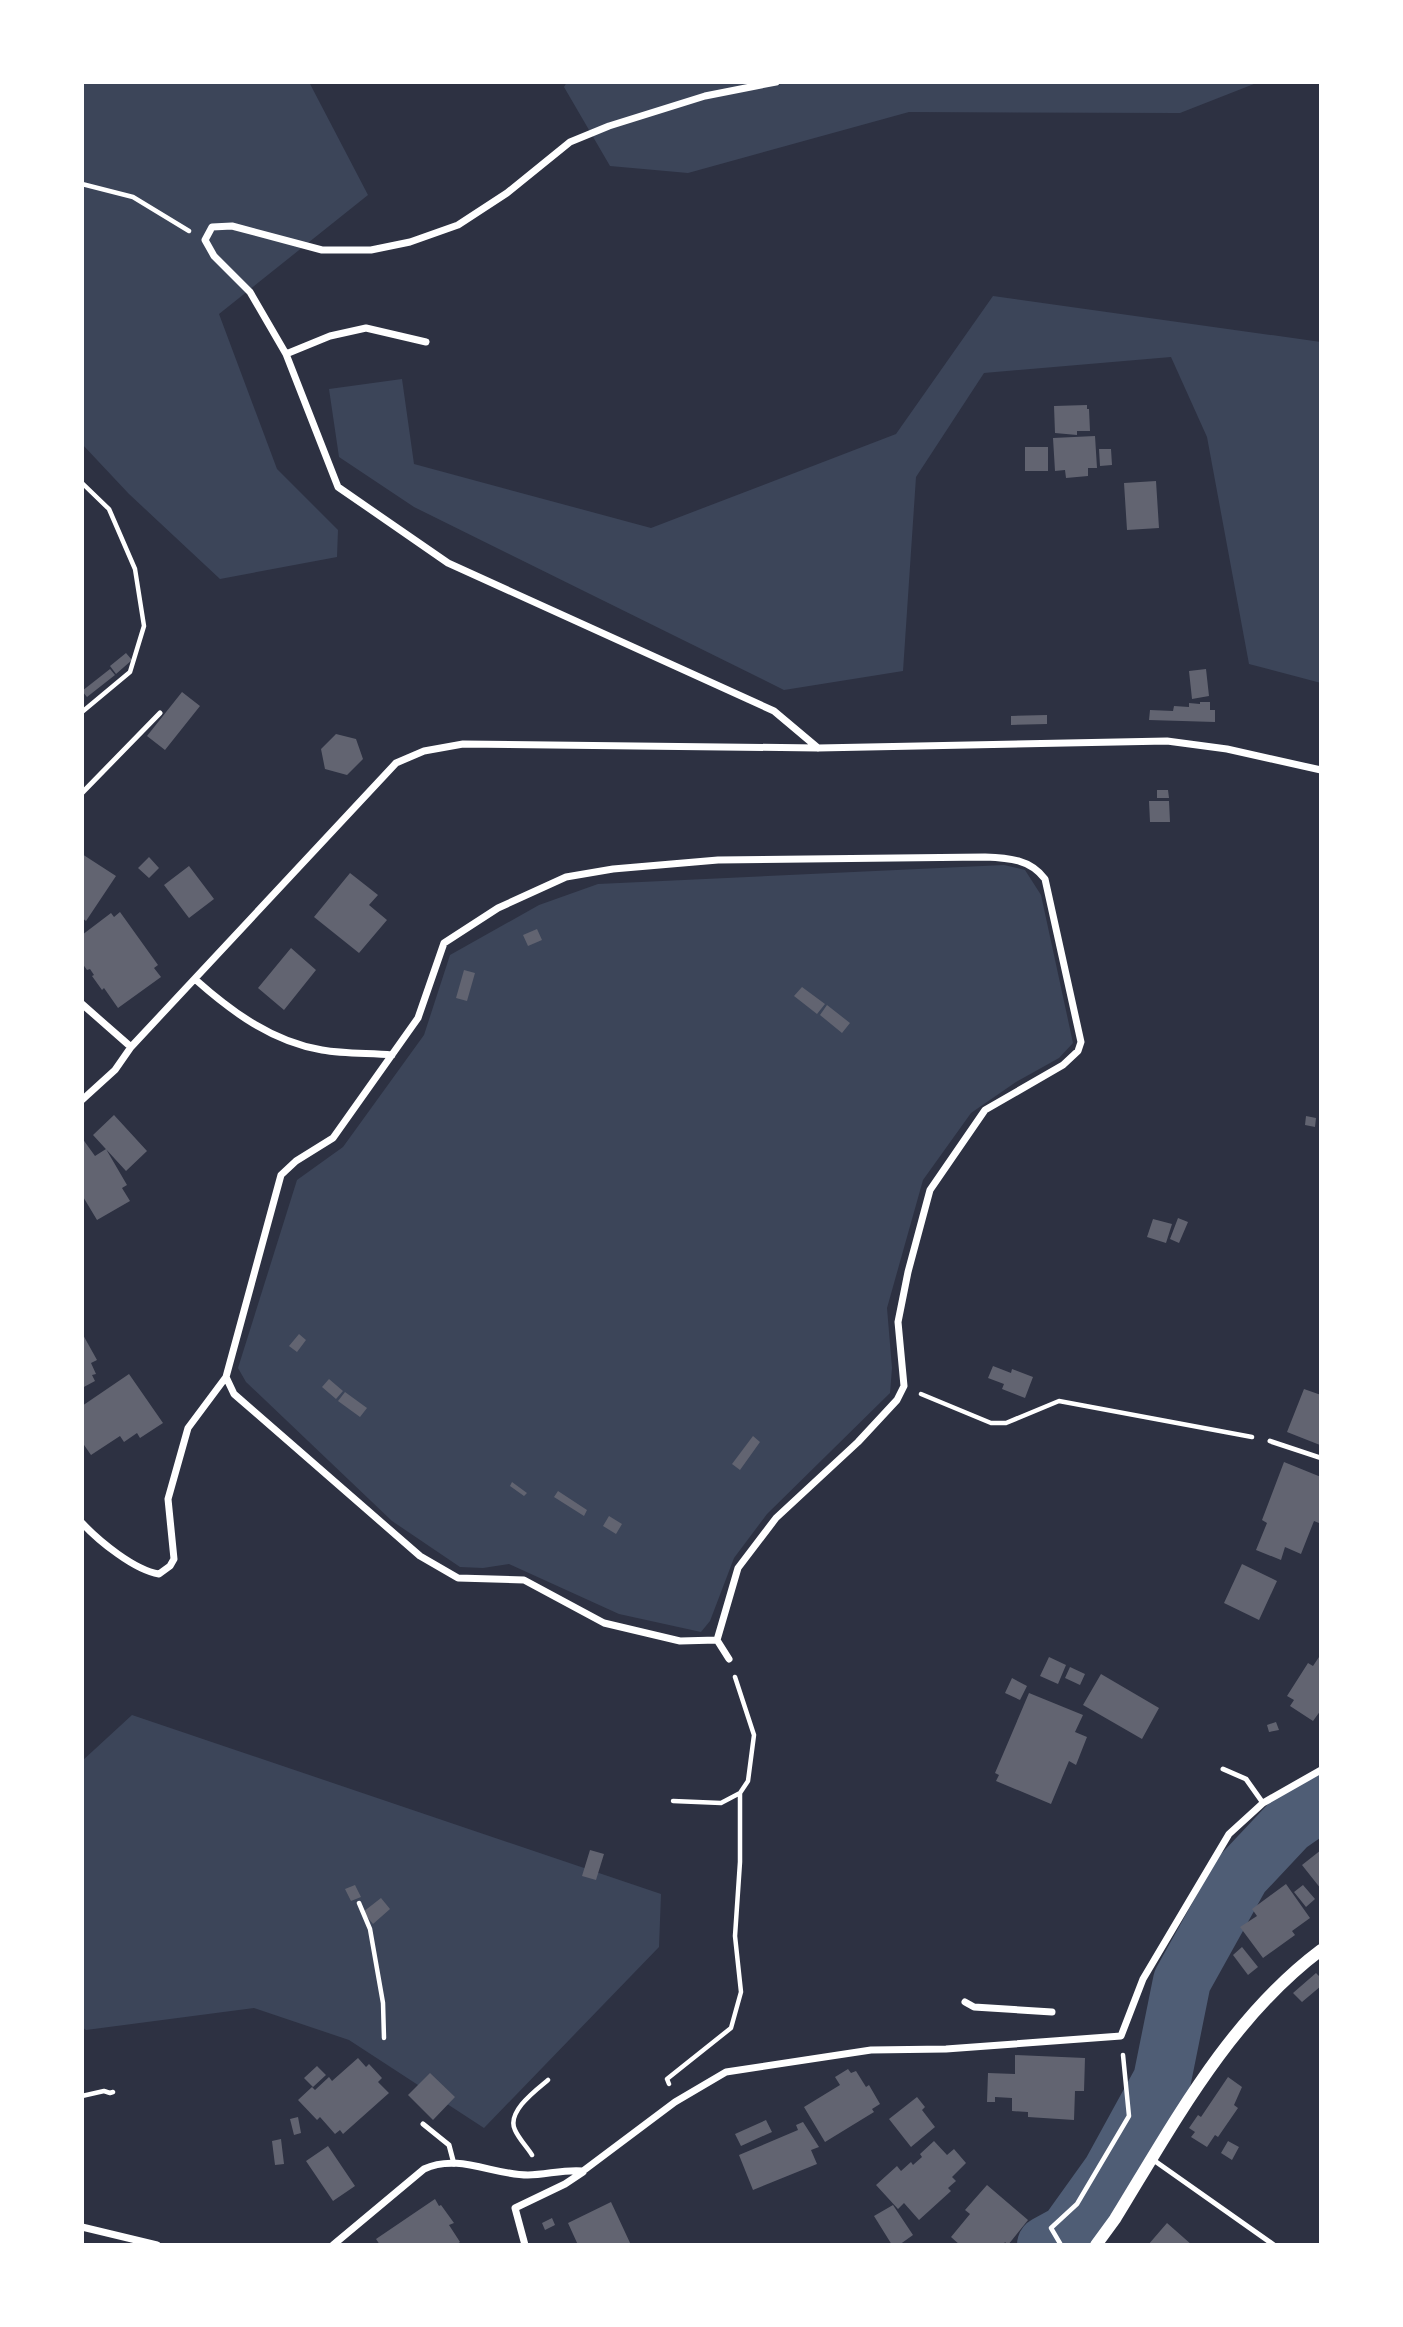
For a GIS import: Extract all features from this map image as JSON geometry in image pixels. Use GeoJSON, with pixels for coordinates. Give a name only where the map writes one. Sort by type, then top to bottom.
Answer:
{"type":"FeatureCollection","features":[{"type":"Feature","properties":{"kind":"street"},"geometry":{"type":"LineString","coordinates":[[776,82],[705,96],[609,126],[570,142],[507,193],[458,225],[410,243],[371,250],[321,250],[232,226],[212,227],[205,240],[214,256],[250,292],[286,354],[338,487],[448,563],[774,711],[818,748]]}},
{"type":"Feature","properties":{"kind":"street"},"geometry":{"type":"LineString","coordinates":[[286,354],[330,335],[366,328],[426,342]]}},
{"type":"Feature","properties":{"kind":"street"},"geometry":{"type":"LineString","coordinates":[[82,1100],[115,1070],[131,1047],[396,763],[424,751],[463,744],[818,748],[1167,741],[1227,749],[1321,770]]}},
{"type":"Feature","properties":{"kind":"street"},"geometry":{"type":"LineString","coordinates":[[82,1523],[126,1560],[150,1573],[159,1574],[170,1566],[174,1559],[167,1499],[188,1428],[226,1377],[281,1175],[296,1161],[333,1138],[418,1018],[444,943],[498,908],[566,877],[613,869],[718,860],[1014,859],[1038,869],[1045,879],[1081,1042],[1078,1051],[1063,1065],[985,1110],[930,1190],[898,1322],[904,1386],[897,1400],[858,1443],[776,1518],[738,1568],[717,1640],[729,1659]]}},
{"type":"Feature","properties":{"kind":"street"},"geometry":{"type":"LineString","coordinates":[[196,980],[218,999],[272,1036],[321,1050],[392,1055]]}},
{"type":"Feature","properties":{"kind":"street"},"geometry":{"type":"LineString","coordinates":[[82,1004],[131,1047]]}},
{"type":"Feature","properties":{"kind":"street"},"geometry":{"type":"LineString","coordinates":[[226,1377],[234,1394],[420,1556],[458,1578],[524,1580],[604,1623],[681,1641],[717,1640]]}},
{"type":"Feature","properties":{"kind":"street"},"geometry":{"type":"LineString","coordinates":[[525,2245],[515,2208],[565,2184],[675,2102],[726,2072],[871,2050],[946,2049],[1121,2036],[1143,1979],[1229,1834],[1263,1803],[1321,1770]]}},
{"type":"Feature","properties":{"kind":"street"},"geometry":{"type":"LineString","coordinates":[[1096,2245],[1219,2055],[1270,1994],[1321,1950]]}},
{"type":"Feature","properties":{"kind":"street"},"geometry":{"type":"LineString","coordinates":[[965,2002],[974,2007],[1052,2012]]}},
{"type":"Feature","properties":{"kind":"street"},"geometry":{"type":"LineString","coordinates":[[332,2245],[424,2169],[435,2164],[481,2166],[490,2170],[527,2175],[583,2171]]}},
{"type":"Feature","properties":{"kind":"street"},"geometry":{"type":"LineString","coordinates":[[82,2227],[158,2245]]}},
{"type":"Feature","properties":{"kind":"lane"},"geometry":{"type":"LineString","coordinates":[[82,793],[160,713]]}},
{"type":"Feature","properties":{"kind":"lane"},"geometry":{"type":"LineString","coordinates":[[1270,1441],[1321,1458]]}},
{"type":"Feature","properties":{"kind":"lane"},"geometry":{"type":"LineString","coordinates":[[1223,1769],[1246,1779],[1263,1803]]}},
{"type":"Feature","properties":{"kind":"lane"},"geometry":{"type":"LineString","coordinates":[[423,2124],[449,2145],[454,2164]]}},
{"type":"Feature","properties":{"kind":"lane"},"geometry":{"type":"LineString","coordinates":[[1152,2159],[1274,2245]]}},
{"type":"Feature","properties":{"kind":"path"},"geometry":{"type":"LineString","coordinates":[[82,184],[133,197],[205,240]]}},
{"type":"Feature","properties":{"kind":"path"},"geometry":{"type":"LineString","coordinates":[[82,483],[109,509],[135,569],[144,626],[131,672],[82,712]]}},
{"type":"Feature","properties":{"kind":"path"},"geometry":{"type":"LineString","coordinates":[[904,1386],[991,1423],[1006,1423],[1059,1401],[1270,1441]]}},
{"type":"Feature","properties":{"kind":"path"},"geometry":{"type":"LineString","coordinates":[[674,1801],[721,1803],[740,1793],[748,1782],[754,1735],[729,1659]]}},
{"type":"Feature","properties":{"kind":"path"},"geometry":{"type":"LineString","coordinates":[[675,2102],[667,2079],[731,2028],[741,1992],[735,1936],[740,1862],[740,1793]]}},
{"type":"Feature","properties":{"kind":"path"},"geometry":{"type":"LineString","coordinates":[[359,1903],[370,1929],[383,2003],[384,2038]]}},
{"type":"Feature","properties":{"kind":"path"},"geometry":{"type":"LineString","coordinates":[[1061,2245],[1051,2228],[1077,2204],[1129,2116],[1121,2036]]}},
{"type":"Feature","properties":{"kind":"path"},"geometry":{"type":"LineString","coordinates":[[544,2173],[515,2130],[513,2122],[518,2110],[548,2080]]}},
{"type":"Feature","properties":{"kind":"path"},"geometry":{"type":"LineString","coordinates":[[82,2096],[104,2091],[113,2092]]}},
{"type":"Feature","properties":{"kind":"shaded area"},"geometry":{"type":"Polygon","coordinates":[[[82,82],[309,82],[368,195],[219,314],[277,469],[338,530],[337,557],[220,579],[129,494],[82,444],[82,82]]]}},
{"type":"Feature","properties":{"kind":"shaded area"},"geometry":{"type":"Polygon","coordinates":[[[567,82],[1259,82],[1180,113],[909,112],[688,173],[610,166],[564,87],[567,82]]]}},
{"type":"Feature","properties":{"kind":"shaded area"},"geometry":{"type":"Polygon","coordinates":[[[993,296],[1321,342],[1321,683],[1249,664],[1207,437],[1171,357],[984,373],[916,477],[903,671],[784,690],[414,507],[339,457],[329,389],[402,379],[414,464],[651,528],[896,434],[993,296]]]}},
{"type":"Feature","properties":{"kind":"shaded area"},"geometry":{"type":"Polygon","coordinates":[[[1004,865],[1025,870],[1041,895],[1073,1043],[1059,1058],[1016,1082],[971,1113],[923,1180],[887,1308],[892,1368],[890,1393],[767,1514],[734,1558],[710,1621],[701,1632],[619,1614],[509,1564],[483,1568],[460,1567],[392,1521],[246,1382],[238,1368],[297,1180],[343,1147],[424,1035],[450,955],[539,905],[598,884],[1004,865]]]}},
{"type":"Feature","properties":{"kind":"shaded area"},"geometry":{"type":"Polygon","coordinates":[[[132,1715],[661,1894],[659,1947],[484,2128],[349,2040],[254,2008],[86,2030],[82,2027],[82,1761],[132,1715]]]}},
{"type":"Feature","properties":{"kind":"building"},"geometry":{"type":"Polygon","coordinates":[[[1087,405],[1090,431],[1077,431],[1077,435],[1055,433],[1054,406],[1087,405]]]}},
{"type":"Feature","properties":{"kind":"building"},"geometry":{"type":"Polygon","coordinates":[[[1095,436],[1097,468],[1088,468],[1088,476],[1066,478],[1065,470],[1055,471],[1053,438],[1095,436]]]}},
{"type":"Feature","properties":{"kind":"building"},"geometry":{"type":"Polygon","coordinates":[[[1025,447],[1048,447],[1048,471],[1025,471],[1025,447]]]}},
{"type":"Feature","properties":{"kind":"building"},"geometry":{"type":"Polygon","coordinates":[[[1099,449],[1111,449],[1112,465],[1100,466],[1099,449]]]}},
{"type":"Feature","properties":{"kind":"building"},"geometry":{"type":"Polygon","coordinates":[[[1156,481],[1159,528],[1127,530],[1124,483],[1156,481]]]}},
{"type":"Feature","properties":{"kind":"building"},"geometry":{"type":"Polygon","coordinates":[[[126,653],[132,660],[116,674],[110,666],[126,653]]]}},
{"type":"Feature","properties":{"kind":"building"},"geometry":{"type":"Polygon","coordinates":[[[110,669],[115,675],[87,697],[82,691],[110,669]]]}},
{"type":"Feature","properties":{"kind":"building"},"geometry":{"type":"Polygon","coordinates":[[[1206,669],[1209,696],[1192,699],[1189,671],[1206,669]]]}},
{"type":"Feature","properties":{"kind":"building"},"geometry":{"type":"Polygon","coordinates":[[[182,692],[200,706],[165,750],[147,736],[182,692]]]}},
{"type":"Feature","properties":{"kind":"building"},"geometry":{"type":"Polygon","coordinates":[[[1210,702],[1210,710],[1215,710],[1215,722],[1149,720],[1150,710],[1173,711],[1174,706],[1189,707],[1189,703],[1210,702]]]}},
{"type":"Feature","properties":{"kind":"building"},"geometry":{"type":"Polygon","coordinates":[[[1047,715],[1047,724],[1011,725],[1011,716],[1047,715]]]}},
{"type":"Feature","properties":{"kind":"building"},"geometry":{"type":"Polygon","coordinates":[[[336,734],[356,739],[363,759],[347,775],[325,769],[321,749],[336,734]]]}},
{"type":"Feature","properties":{"kind":"building"},"geometry":{"type":"Polygon","coordinates":[[[1157,790],[1168,790],[1169,798],[1157,798],[1157,790]]]}},
{"type":"Feature","properties":{"kind":"building"},"geometry":{"type":"Polygon","coordinates":[[[1149,801],[1169,801],[1170,822],[1150,822],[1149,801]]]}},
{"type":"Feature","properties":{"kind":"building"},"geometry":{"type":"Polygon","coordinates":[[[82,854],[116,876],[86,921],[82,918],[82,854]]]}},
{"type":"Feature","properties":{"kind":"building"},"geometry":{"type":"Polygon","coordinates":[[[149,857],[159,868],[149,878],[138,868],[149,857]]]}},
{"type":"Feature","properties":{"kind":"building"},"geometry":{"type":"Polygon","coordinates":[[[189,866],[214,899],[189,918],[164,885],[189,866]]]}},
{"type":"Feature","properties":{"kind":"building"},"geometry":{"type":"Polygon","coordinates":[[[350,873],[378,895],[369,905],[387,920],[359,953],[314,917],[350,873]]]}},
{"type":"Feature","properties":{"kind":"building"},"geometry":{"type":"Polygon","coordinates":[[[120,912],[158,965],[154,968],[161,977],[118,1008],[104,988],[102,990],[90,969],[87,970],[82,963],[82,935],[111,913],[114,917],[120,912]]]}},
{"type":"Feature","properties":{"kind":"building"},"geometry":{"type":"Polygon","coordinates":[[[537,929],[542,940],[528,946],[523,935],[537,929]]]}},
{"type":"Feature","properties":{"kind":"building"},"geometry":{"type":"Polygon","coordinates":[[[291,948],[316,970],[284,1010],[258,988],[291,948]]]}},
{"type":"Feature","properties":{"kind":"building"},"geometry":{"type":"Polygon","coordinates":[[[464,970],[475,973],[467,1001],[456,998],[464,970]]]}},
{"type":"Feature","properties":{"kind":"building"},"geometry":{"type":"Polygon","coordinates":[[[802,987],[825,1004],[817,1014],[794,996],[802,987]]]}},
{"type":"Feature","properties":{"kind":"building"},"geometry":{"type":"Polygon","coordinates":[[[827,1005],[850,1023],[842,1033],[820,1015],[827,1005]]]}},
{"type":"Feature","properties":{"kind":"building"},"geometry":{"type":"Polygon","coordinates":[[[114,1115],[147,1151],[126,1171],[93,1135],[114,1115]]]}},
{"type":"Feature","properties":{"kind":"building"},"geometry":{"type":"Polygon","coordinates":[[[1306,1116],[1316,1118],[1315,1127],[1305,1125],[1306,1116]]]}},
{"type":"Feature","properties":{"kind":"building"},"geometry":{"type":"Polygon","coordinates":[[[82,1138],[95,1156],[106,1149],[127,1185],[122,1188],[130,1201],[97,1220],[82,1195],[82,1138]]]}},
{"type":"Feature","properties":{"kind":"building"},"geometry":{"type":"Polygon","coordinates":[[[1178,1218],[1188,1222],[1179,1243],[1170,1239],[1178,1218]]]}},
{"type":"Feature","properties":{"kind":"building"},"geometry":{"type":"Polygon","coordinates":[[[1153,1219],[1172,1224],[1166,1243],[1147,1237],[1153,1219]]]}},
{"type":"Feature","properties":{"kind":"building"},"geometry":{"type":"Polygon","coordinates":[[[82,1333],[97,1360],[91,1363],[96,1374],[92,1375],[95,1381],[82,1388],[82,1333]]]}},
{"type":"Feature","properties":{"kind":"building"},"geometry":{"type":"Polygon","coordinates":[[[299,1334],[306,1340],[297,1352],[289,1346],[299,1334]]]}},
{"type":"Feature","properties":{"kind":"building"},"geometry":{"type":"Polygon","coordinates":[[[993,1366],[1011,1373],[1012,1369],[1033,1377],[1025,1398],[1002,1389],[1004,1384],[988,1378],[993,1366]]]}},
{"type":"Feature","properties":{"kind":"building"},"geometry":{"type":"Polygon","coordinates":[[[129,1374],[163,1423],[140,1438],[137,1433],[124,1442],[120,1436],[91,1455],[82,1442],[82,1406],[129,1374]]]}},
{"type":"Feature","properties":{"kind":"building"},"geometry":{"type":"Polygon","coordinates":[[[329,1379],[343,1391],[336,1399],[322,1387],[329,1379]]]}},
{"type":"Feature","properties":{"kind":"building"},"geometry":{"type":"Polygon","coordinates":[[[1304,1389],[1321,1395],[1320,1445],[1287,1432],[1304,1389]]]}},
{"type":"Feature","properties":{"kind":"building"},"geometry":{"type":"Polygon","coordinates":[[[345,1392],[367,1408],[360,1417],[338,1401],[345,1392]]]}},
{"type":"Feature","properties":{"kind":"building"},"geometry":{"type":"Polygon","coordinates":[[[753,1436],[760,1442],[740,1470],[732,1464],[753,1436]]]}},
{"type":"Feature","properties":{"kind":"building"},"geometry":{"type":"Polygon","coordinates":[[[1284,1462],[1321,1477],[1321,1520],[1319,1523],[1314,1521],[1301,1554],[1285,1547],[1281,1560],[1256,1550],[1267,1523],[1262,1520],[1284,1462]]]}},
{"type":"Feature","properties":{"kind":"building"},"geometry":{"type":"Polygon","coordinates":[[[512,1482],[527,1493],[524,1496],[510,1486],[512,1482]]]}},
{"type":"Feature","properties":{"kind":"building"},"geometry":{"type":"Polygon","coordinates":[[[558,1491],[587,1510],[584,1516],[554,1497],[558,1491]]]}},
{"type":"Feature","properties":{"kind":"building"},"geometry":{"type":"Polygon","coordinates":[[[609,1516],[622,1524],[616,1534],[603,1526],[609,1516]]]}},
{"type":"Feature","properties":{"kind":"building"},"geometry":{"type":"Polygon","coordinates":[[[1242,1564],[1277,1581],[1259,1620],[1224,1603],[1242,1564]]]}},
{"type":"Feature","properties":{"kind":"building"},"geometry":{"type":"Polygon","coordinates":[[[1321,1654],[1321,1710],[1313,1721],[1290,1706],[1294,1700],[1287,1696],[1308,1663],[1313,1666],[1321,1654]]]}},
{"type":"Feature","properties":{"kind":"building"},"geometry":{"type":"Polygon","coordinates":[[[1049,1657],[1066,1665],[1058,1684],[1040,1676],[1049,1657]]]}},
{"type":"Feature","properties":{"kind":"building"},"geometry":{"type":"Polygon","coordinates":[[[1070,1667],[1085,1674],[1080,1685],[1065,1678],[1070,1667]]]}},
{"type":"Feature","properties":{"kind":"building"},"geometry":{"type":"Polygon","coordinates":[[[1101,1674],[1159,1708],[1142,1739],[1083,1705],[1101,1674]]]}},
{"type":"Feature","properties":{"kind":"building"},"geometry":{"type":"Polygon","coordinates":[[[1012,1678],[1027,1686],[1020,1700],[1005,1693],[1012,1678]]]}},
{"type":"Feature","properties":{"kind":"building"},"geometry":{"type":"Polygon","coordinates":[[[1029,1693],[1083,1715],[1075,1732],[1087,1737],[1076,1765],[1069,1761],[1051,1804],[996,1781],[999,1775],[995,1773],[1029,1693]]]}},
{"type":"Feature","properties":{"kind":"building"},"geometry":{"type":"Polygon","coordinates":[[[1276,1722],[1279,1730],[1269,1732],[1267,1725],[1276,1722]]]}},
{"type":"Feature","properties":{"kind":"building"},"geometry":{"type":"Polygon","coordinates":[[[590,1850],[604,1854],[596,1880],[582,1876],[590,1850]]]}},
{"type":"Feature","properties":{"kind":"building"},"geometry":{"type":"Polygon","coordinates":[[[1321,1850],[1321,1889],[1302,1865],[1321,1850]]]}},
{"type":"Feature","properties":{"kind":"building"},"geometry":{"type":"Polygon","coordinates":[[[1286,1884],[1310,1918],[1292,1931],[1295,1935],[1263,1958],[1240,1927],[1257,1916],[1252,1909],[1286,1884]]]}},
{"type":"Feature","properties":{"kind":"building"},"geometry":{"type":"Polygon","coordinates":[[[355,1885],[361,1897],[351,1901],[345,1889],[355,1885]]]}},
{"type":"Feature","properties":{"kind":"building"},"geometry":{"type":"Polygon","coordinates":[[[1303,1885],[1315,1899],[1306,1907],[1294,1892],[1303,1885]]]}},
{"type":"Feature","properties":{"kind":"building"},"geometry":{"type":"Polygon","coordinates":[[[381,1898],[390,1909],[373,1924],[363,1912],[381,1898]]]}},
{"type":"Feature","properties":{"kind":"building"},"geometry":{"type":"Polygon","coordinates":[[[1242,1947],[1258,1967],[1248,1975],[1233,1955],[1242,1947]]]}},
{"type":"Feature","properties":{"kind":"building"},"geometry":{"type":"Polygon","coordinates":[[[1316,1973],[1321,1978],[1321,1986],[1302,2002],[1293,1993],[1316,1973]]]}},
{"type":"Feature","properties":{"kind":"building"},"geometry":{"type":"Polygon","coordinates":[[[1015,2055],[1085,2058],[1084,2091],[1075,2091],[1074,2120],[1028,2117],[1028,2112],[1012,2111],[1012,2098],[995,2097],[995,2102],[987,2102],[988,2073],[1015,2074],[1015,2055]]]}},
{"type":"Feature","properties":{"kind":"building"},"geometry":{"type":"Polygon","coordinates":[[[358,2058],[366,2067],[369,2064],[382,2078],[378,2082],[389,2093],[343,2134],[340,2130],[335,2134],[320,2117],[317,2120],[298,2100],[329,2077],[332,2081],[358,2058]]]}},
{"type":"Feature","properties":{"kind":"building"},"geometry":{"type":"Polygon","coordinates":[[[317,2066],[326,2075],[313,2087],[304,2078],[317,2066]]]}},
{"type":"Feature","properties":{"kind":"building"},"geometry":{"type":"Polygon","coordinates":[[[848,2069],[851,2073],[856,2071],[866,2087],[869,2085],[880,2104],[872,2109],[874,2112],[825,2142],[804,2107],[840,2085],[835,2077],[848,2069]]]}},
{"type":"Feature","properties":{"kind":"building"},"geometry":{"type":"Polygon","coordinates":[[[430,2073],[455,2097],[433,2120],[408,2095],[430,2073]]]}},
{"type":"Feature","properties":{"kind":"building"},"geometry":{"type":"Polygon","coordinates":[[[1228,2077],[1242,2087],[1234,2105],[1238,2108],[1218,2137],[1215,2135],[1207,2147],[1191,2137],[1195,2132],[1189,2128],[1198,2115],[1201,2117],[1228,2077]]]}},
{"type":"Feature","properties":{"kind":"building"},"geometry":{"type":"Polygon","coordinates":[[[917,2097],[925,2107],[922,2110],[935,2127],[911,2147],[889,2119],[917,2097]]]}},
{"type":"Feature","properties":{"kind":"building"},"geometry":{"type":"Polygon","coordinates":[[[298,2117],[301,2133],[294,2135],[290,2119],[298,2117]]]}},
{"type":"Feature","properties":{"kind":"building"},"geometry":{"type":"Polygon","coordinates":[[[766,2120],[772,2132],[741,2146],[735,2134],[766,2120]]]}},
{"type":"Feature","properties":{"kind":"building"},"geometry":{"type":"Polygon","coordinates":[[[803,2122],[819,2147],[811,2150],[817,2164],[753,2190],[739,2155],[798,2130],[796,2125],[803,2122]]]}},
{"type":"Feature","properties":{"kind":"building"},"geometry":{"type":"Polygon","coordinates":[[[281,2139],[284,2164],[275,2165],[272,2141],[281,2139]]]}},
{"type":"Feature","properties":{"kind":"building"},"geometry":{"type":"Polygon","coordinates":[[[934,2141],[947,2155],[954,2149],[966,2163],[952,2177],[956,2181],[948,2188],[951,2191],[919,2220],[904,2203],[898,2209],[876,2185],[897,2166],[901,2171],[911,2162],[913,2165],[934,2141]]]}},
{"type":"Feature","properties":{"kind":"building"},"geometry":{"type":"Polygon","coordinates":[[[1228,2141],[1239,2147],[1232,2160],[1221,2153],[1228,2141]]]}},
{"type":"Feature","properties":{"kind":"building"},"geometry":{"type":"Polygon","coordinates":[[[328,2146],[355,2186],[333,2201],[306,2161],[328,2146]]]}},
{"type":"Feature","properties":{"kind":"building"},"geometry":{"type":"Polygon","coordinates":[[[987,2185],[1028,2220],[1008,2245],[1005,2242],[1003,2245],[960,2245],[951,2237],[970,2214],[965,2210],[987,2185]]]}},
{"type":"Feature","properties":{"kind":"building"},"geometry":{"type":"Polygon","coordinates":[[[435,2199],[454,2223],[449,2225],[460,2242],[456,2245],[380,2245],[376,2239],[435,2199]]]}},
{"type":"Feature","properties":{"kind":"building"},"geometry":{"type":"Polygon","coordinates":[[[611,2202],[631,2245],[578,2245],[568,2223],[611,2202]]]}},
{"type":"Feature","properties":{"kind":"building"},"geometry":{"type":"Polygon","coordinates":[[[893,2205],[913,2235],[899,2245],[892,2245],[874,2216],[893,2205]]]}},
{"type":"Feature","properties":{"kind":"building"},"geometry":{"type":"Polygon","coordinates":[[[552,2218],[555,2225],[545,2230],[542,2223],[552,2218]]]}},
{"type":"Feature","properties":{"kind":"building"},"geometry":{"type":"Polygon","coordinates":[[[1167,2223],[1192,2245],[1148,2245],[1167,2223]]]}},
{"type":"Feature","properties":{"kind":"waterway"},"geometry":{"type":"LineString","coordinates":[[1046,2245],[1068,2233],[1111,2173],[1162,2080],[1182,1981],[1241,1875],[1288,1825],[1321,1802]]}}]}
